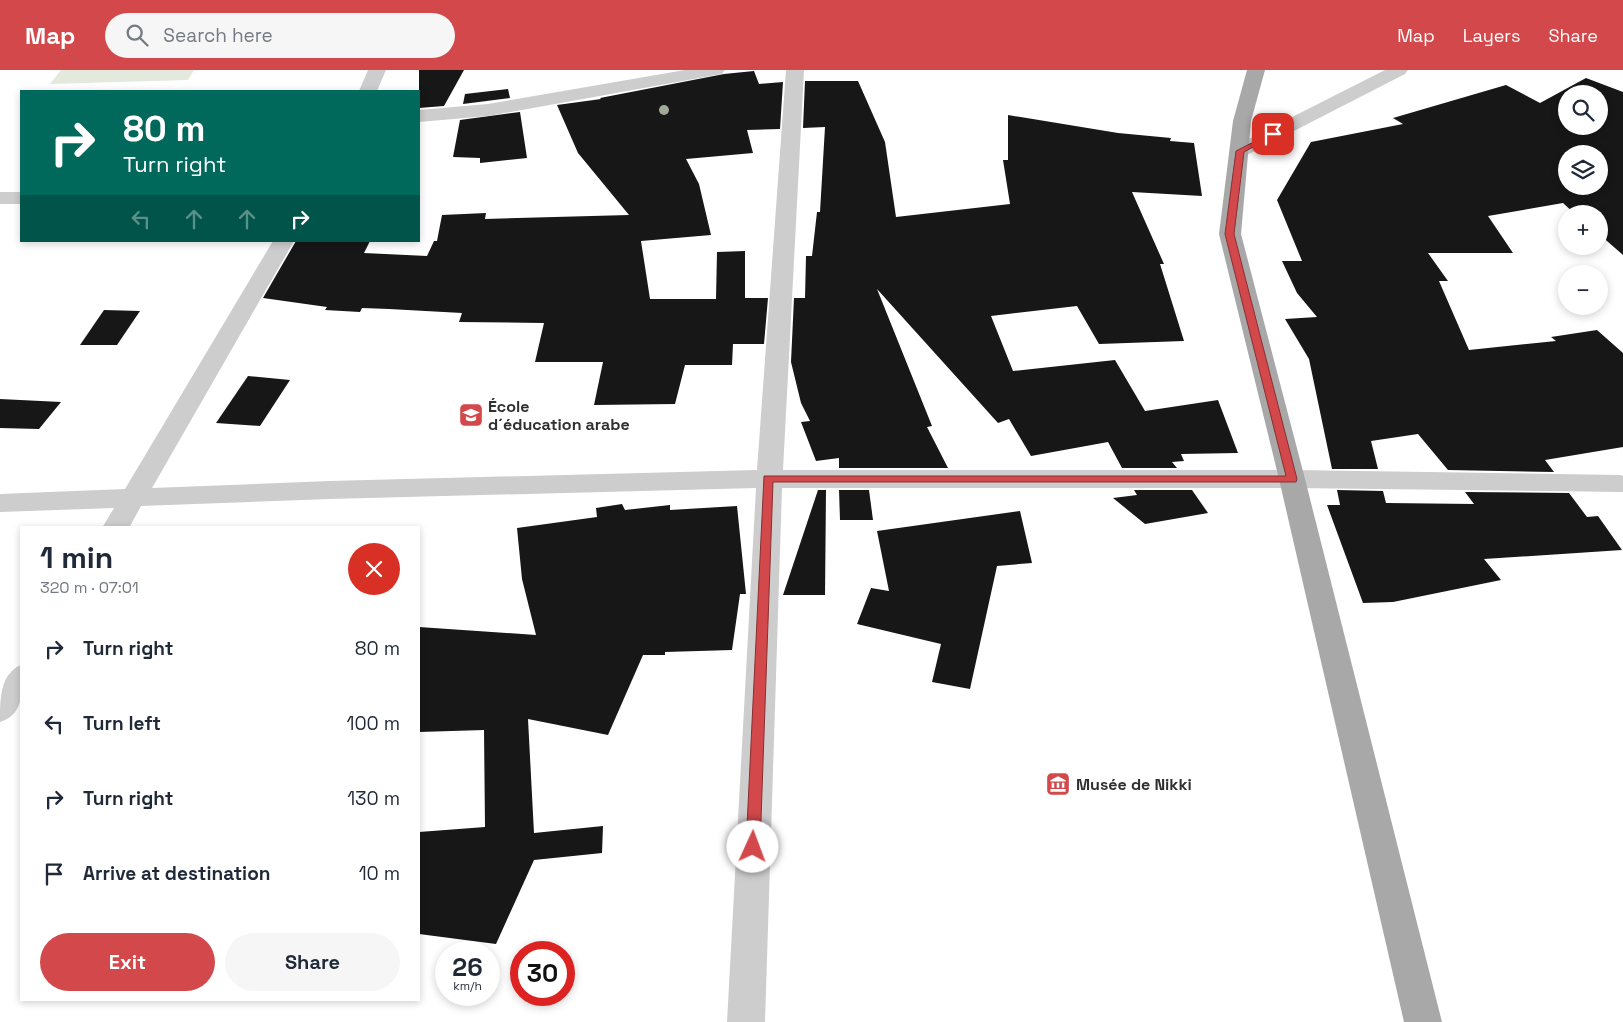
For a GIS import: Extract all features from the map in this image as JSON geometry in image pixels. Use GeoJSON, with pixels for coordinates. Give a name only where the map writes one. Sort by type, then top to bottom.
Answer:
{"type":"FeatureCollection","features":[{"type":"Feature","properties":{"kind":"main road"},"geometry":{"type":"LineString","coordinates":[[1256,70],[1242,121],[1230,234],[1292,479],[1423,1022]]}},
{"type":"Feature","properties":{"kind":"street"},"geometry":{"type":"LineString","coordinates":[[368,90],[377,70]]}},
{"type":"Feature","properties":{"kind":"street"},"geometry":{"type":"LineString","coordinates":[[420,116],[488,110],[716,70]]}},
{"type":"Feature","properties":{"kind":"street"},"geometry":{"type":"LineString","coordinates":[[746,1022],[768,478],[784,204],[795,70]]}},
{"type":"Feature","properties":{"kind":"street"},"geometry":{"type":"LineString","coordinates":[[1240,151],[1399,70]]}},
{"type":"Feature","properties":{"kind":"street"},"geometry":{"type":"LineString","coordinates":[[0,198],[20,198]]}},
{"type":"Feature","properties":{"kind":"street"},"geometry":{"type":"LineString","coordinates":[[116,526],[283,242]]}},
{"type":"Feature","properties":{"kind":"street"},"geometry":{"type":"LineString","coordinates":[[0,503],[135,496],[768,478],[1292,479],[1620,484]]}},
{"type":"Feature","properties":{"kind":"street"},"geometry":{"type":"LineString","coordinates":[[0,710],[20,678]]}},
{"type":"Feature","properties":{"kind":"shaded area"},"geometry":{"type":"Polygon","coordinates":[[[61,70],[194,70],[188,80],[50,84],[61,70]]]}},
{"type":"Feature","properties":{"kind":"building"},"geometry":{"type":"Polygon","coordinates":[[[419,70],[464,70],[444,106],[420,108],[419,70]]]}},
{"type":"Feature","properties":{"kind":"building"},"geometry":{"type":"Polygon","coordinates":[[[754,71],[759,84],[783,82],[780,129],[747,130],[753,153],[686,159],[699,184],[711,235],[641,241],[650,299],[716,299],[717,252],[745,251],[745,298],[768,298],[764,344],[733,344],[732,365],[685,365],[675,404],[594,405],[603,362],[535,362],[544,323],[459,322],[462,313],[362,308],[360,312],[325,310],[327,307],[263,298],[295,242],[370,242],[364,253],[427,256],[434,241],[437,241],[442,215],[486,213],[485,219],[629,215],[578,153],[557,105],[601,99],[724,74],[754,71]]]}},
{"type":"Feature","properties":{"kind":"building"},"geometry":{"type":"Polygon","coordinates":[[[1586,78],[1604,85],[1573,85],[1586,78]]]}},
{"type":"Feature","properties":{"kind":"building"},"geometry":{"type":"Polygon","coordinates":[[[805,81],[858,81],[885,142],[896,217],[1010,204],[1003,160],[1008,160],[1008,115],[1118,133],[1171,138],[1170,141],[1194,143],[1202,196],[1132,192],[1164,264],[1160,264],[1184,341],[1099,344],[1077,306],[991,316],[1013,371],[1115,360],[1145,411],[1218,400],[1238,453],[1181,454],[1184,461],[1172,462],[1177,468],[1122,468],[1108,442],[1031,456],[1009,419],[998,423],[877,289],[932,426],[927,427],[948,468],[839,468],[839,458],[816,461],[801,422],[810,421],[801,403],[791,362],[794,298],[805,298],[806,256],[812,256],[817,212],[820,212],[825,127],[803,128],[805,81]]]}},
{"type":"Feature","properties":{"kind":"building"},"geometry":{"type":"Polygon","coordinates":[[[1506,85],[1540,103],[1558,93],[1558,135],[1608,135],[1608,86],[1623,92],[1623,255],[1608,242],[1608,205],[1565,205],[1563,203],[1488,216],[1513,253],[1428,253],[1448,281],[1439,281],[1469,350],[1556,341],[1551,337],[1597,330],[1623,353],[1623,447],[1545,460],[1554,472],[1448,470],[1418,434],[1371,441],[1378,469],[1332,469],[1309,359],[1285,319],[1317,317],[1297,293],[1282,261],[1302,261],[1277,200],[1311,142],[1403,124],[1393,118],[1506,85]]]}},
{"type":"Feature","properties":{"kind":"building"},"geometry":{"type":"Polygon","coordinates":[[[508,89],[510,98],[463,104],[465,94],[508,89]]]}},
{"type":"Feature","properties":{"kind":"building"},"geometry":{"type":"Polygon","coordinates":[[[520,112],[527,158],[480,163],[480,158],[453,157],[460,120],[520,112]]]}},
{"type":"Feature","properties":{"kind":"building"},"geometry":{"type":"Polygon","coordinates":[[[104,310],[140,311],[117,345],[80,345],[104,310]]]}},
{"type":"Feature","properties":{"kind":"building"},"geometry":{"type":"Polygon","coordinates":[[[248,376],[290,380],[260,426],[216,423],[248,376]]]}},
{"type":"Feature","properties":{"kind":"building"},"geometry":{"type":"Polygon","coordinates":[[[0,399],[61,402],[39,429],[0,428],[0,399]]]}},
{"type":"Feature","properties":{"kind":"building"},"geometry":{"type":"Polygon","coordinates":[[[818,490],[826,490],[825,595],[783,595],[818,490]]]}},
{"type":"Feature","properties":{"kind":"building"},"geometry":{"type":"Polygon","coordinates":[[[839,490],[869,490],[873,520],[840,520],[839,490]]]}},
{"type":"Feature","properties":{"kind":"building"},"geometry":{"type":"Polygon","coordinates":[[[1134,490],[1192,490],[1208,513],[1145,524],[1113,498],[1137,495],[1134,490]]]}},
{"type":"Feature","properties":{"kind":"building"},"geometry":{"type":"Polygon","coordinates":[[[1337,490],[1383,491],[1386,503],[1474,504],[1465,492],[1569,493],[1587,517],[1598,516],[1622,550],[1484,559],[1501,580],[1393,602],[1363,603],[1327,505],[1340,505],[1337,490]]]}},
{"type":"Feature","properties":{"kind":"building"},"geometry":{"type":"Polygon","coordinates":[[[622,504],[625,510],[670,505],[670,510],[737,506],[746,594],[740,594],[732,650],[665,652],[665,655],[643,655],[608,735],[528,719],[534,833],[603,826],[602,853],[534,860],[497,941],[473,941],[420,934],[420,832],[485,827],[484,730],[420,732],[420,627],[536,635],[522,579],[517,528],[597,517],[596,508],[622,504]]]}},
{"type":"Feature","properties":{"kind":"building"},"geometry":{"type":"Polygon","coordinates":[[[1020,511],[1032,563],[997,566],[970,689],[932,682],[941,644],[857,624],[871,588],[889,591],[877,531],[1020,511]]]}},
{"type":"Feature","properties":{"kind":"place","name":"École d´éducation arabe"},"geometry":{"type":"Point","coordinates":[471,415]}},
{"type":"Feature","properties":{"kind":"place","name":"Musée de Nikki"},"geometry":{"type":"Point","coordinates":[1058,784]}},
{"type":"Feature","properties":{"kind":"route"},"geometry":{"type":"LineString","coordinates":[[753,847],[768,478],[1292,479],[1230,234],[1240,151],[1273,134]]}}]}
